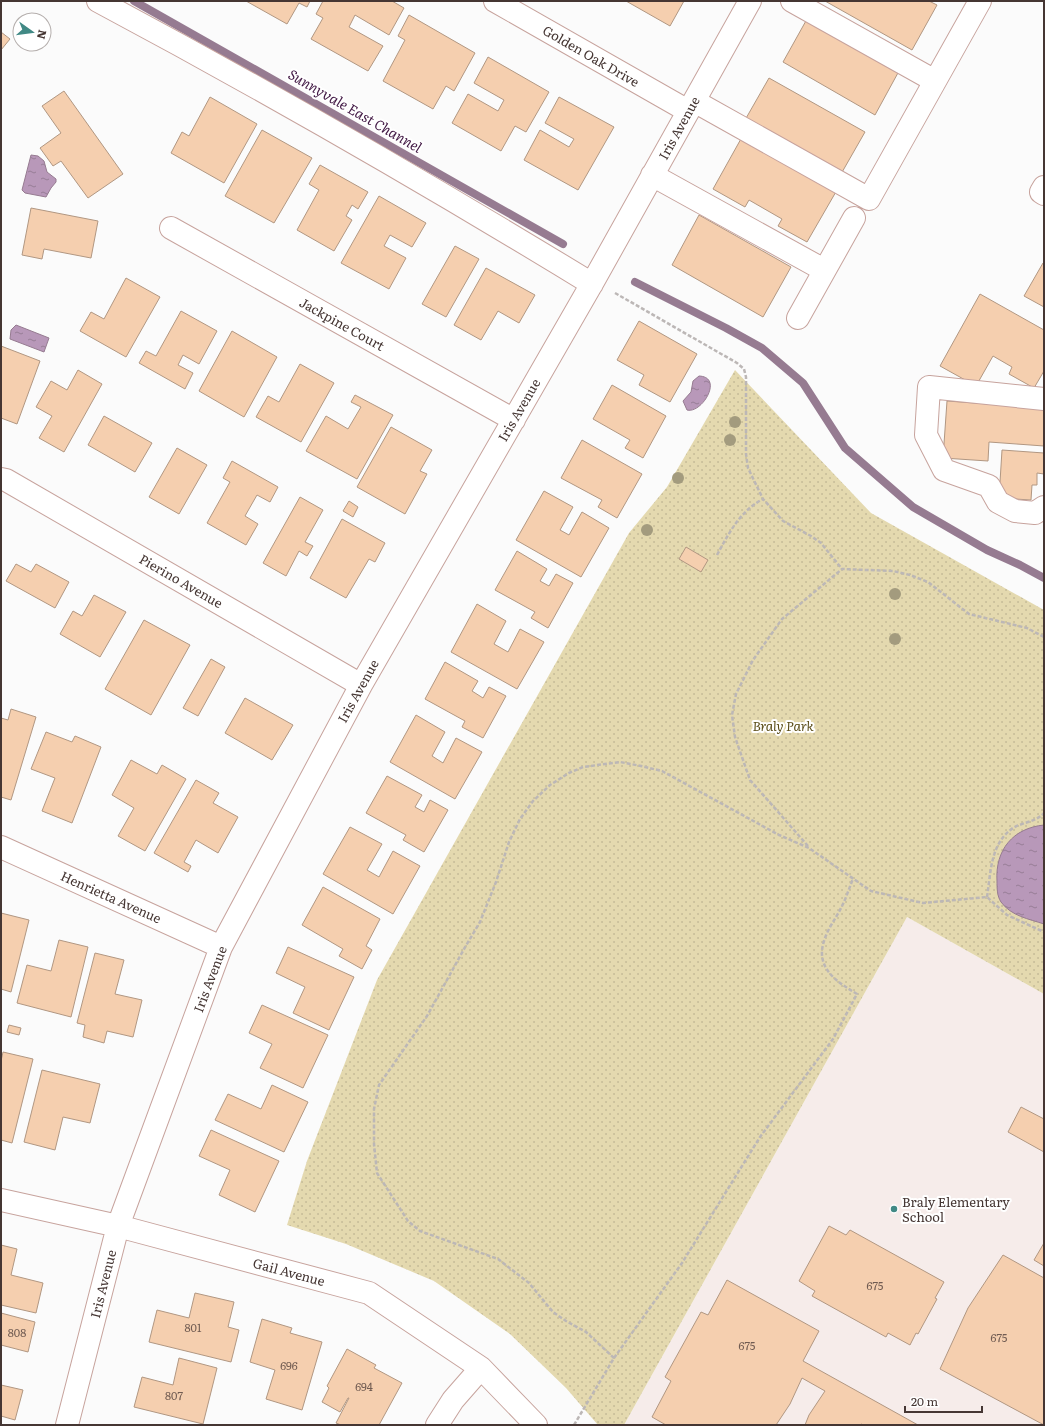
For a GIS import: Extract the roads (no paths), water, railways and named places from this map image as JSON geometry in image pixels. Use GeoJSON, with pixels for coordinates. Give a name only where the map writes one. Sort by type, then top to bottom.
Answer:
{"type":"FeatureCollection","features":[{"type":"Feature","properties":{"kind":"street"},"geometry":{"type":"LineString","coordinates":[[98,1],[327,127],[593,282]]}},
{"type":"Feature","properties":{"kind":"street","name":"Golden Oak Drive"},"geometry":{"type":"LineString","coordinates":[[495,1],[521,8],[691,106],[869,199],[935,81]]}},
{"type":"Feature","properties":{"kind":"street","name":"Iris Avenue"},"geometry":{"type":"LineString","coordinates":[[67,1425],[118,1226],[221,947],[361,685],[593,282],[750,1]]}},
{"type":"Feature","properties":{"kind":"street"},"geometry":{"type":"LineString","coordinates":[[792,1],[935,81],[980,1]]}},
{"type":"Feature","properties":{"kind":"street"},"geometry":{"type":"LineString","coordinates":[[652,175],[824,270]]}},
{"type":"Feature","properties":{"kind":"street"},"geometry":{"type":"LineString","coordinates":[[1044,187],[1041,192],[1044,194]]}},
{"type":"Feature","properties":{"kind":"street"},"geometry":{"type":"LineString","coordinates":[[798,318],[854,218]]}},
{"type":"Feature","properties":{"kind":"street","name":"Jackpine Court"},"geometry":{"type":"LineString","coordinates":[[170,228],[514,420]]}},
{"type":"Feature","properties":{"kind":"street"},"geometry":{"type":"LineString","coordinates":[[1044,399],[929,387],[926,435],[944,470],[989,486],[998,502],[1015,511],[1035,513],[1044,506]]}},
{"type":"Feature","properties":{"kind":"street","name":"Pierino Avenue"},"geometry":{"type":"LineString","coordinates":[[1,479],[6,480],[361,685]]}},
{"type":"Feature","properties":{"kind":"street","name":"Henrietta Avenue"},"geometry":{"type":"LineString","coordinates":[[1,847],[221,947]]}},
{"type":"Feature","properties":{"kind":"street","name":"Gail Avenue"},"geometry":{"type":"LineString","coordinates":[[1,1200],[118,1226],[369,1293],[481,1368],[536,1425]]}},
{"type":"Feature","properties":{"kind":"street"},"geometry":{"type":"LineString","coordinates":[[437,1425],[452,1400],[481,1368]]}},
{"type":"Feature","properties":{"kind":"water"},"geometry":{"type":"Polygon","coordinates":[[[31,155],[38,156],[44,161],[47,172],[56,179],[56,182],[46,197],[25,193],[22,190],[31,155]]]}},
{"type":"Feature","properties":{"kind":"water"},"geometry":{"type":"Polygon","coordinates":[[[16,325],[49,338],[44,352],[10,339],[11,330],[16,325]]]}},
{"type":"Feature","properties":{"kind":"water"},"geometry":{"type":"Polygon","coordinates":[[[699,376],[706,378],[710,382],[708,395],[699,407],[693,410],[687,410],[683,401],[691,392],[693,381],[699,376]]]}},
{"type":"Feature","properties":{"kind":"water"},"geometry":{"type":"Polygon","coordinates":[[[1044,825],[1044,924],[1015,914],[1005,907],[1001,902],[997,889],[997,870],[999,860],[1008,842],[1023,831],[1044,825]]]}},
{"type":"Feature","properties":{"kind":"waterway","name":"Sunnyvale East Channel"},"geometry":{"type":"LineString","coordinates":[[134,1],[563,244]]}},
{"type":"Feature","properties":{"kind":"waterway","name":"Sunnyvale East Channel"},"geometry":{"type":"LineString","coordinates":[[635,282],[762,348],[803,383],[845,448],[913,507],[987,550],[1044,578]]}},
{"type":"Feature","properties":{"kind":"place","name":"Braly Elementary School"},"geometry":{"type":"Point","coordinates":[894,1209]}},
{"type":"Feature","properties":{"kind":"park label","name":"Braly Park"},"geometry":{"type":"Point","coordinates":[783,726]}}]}
